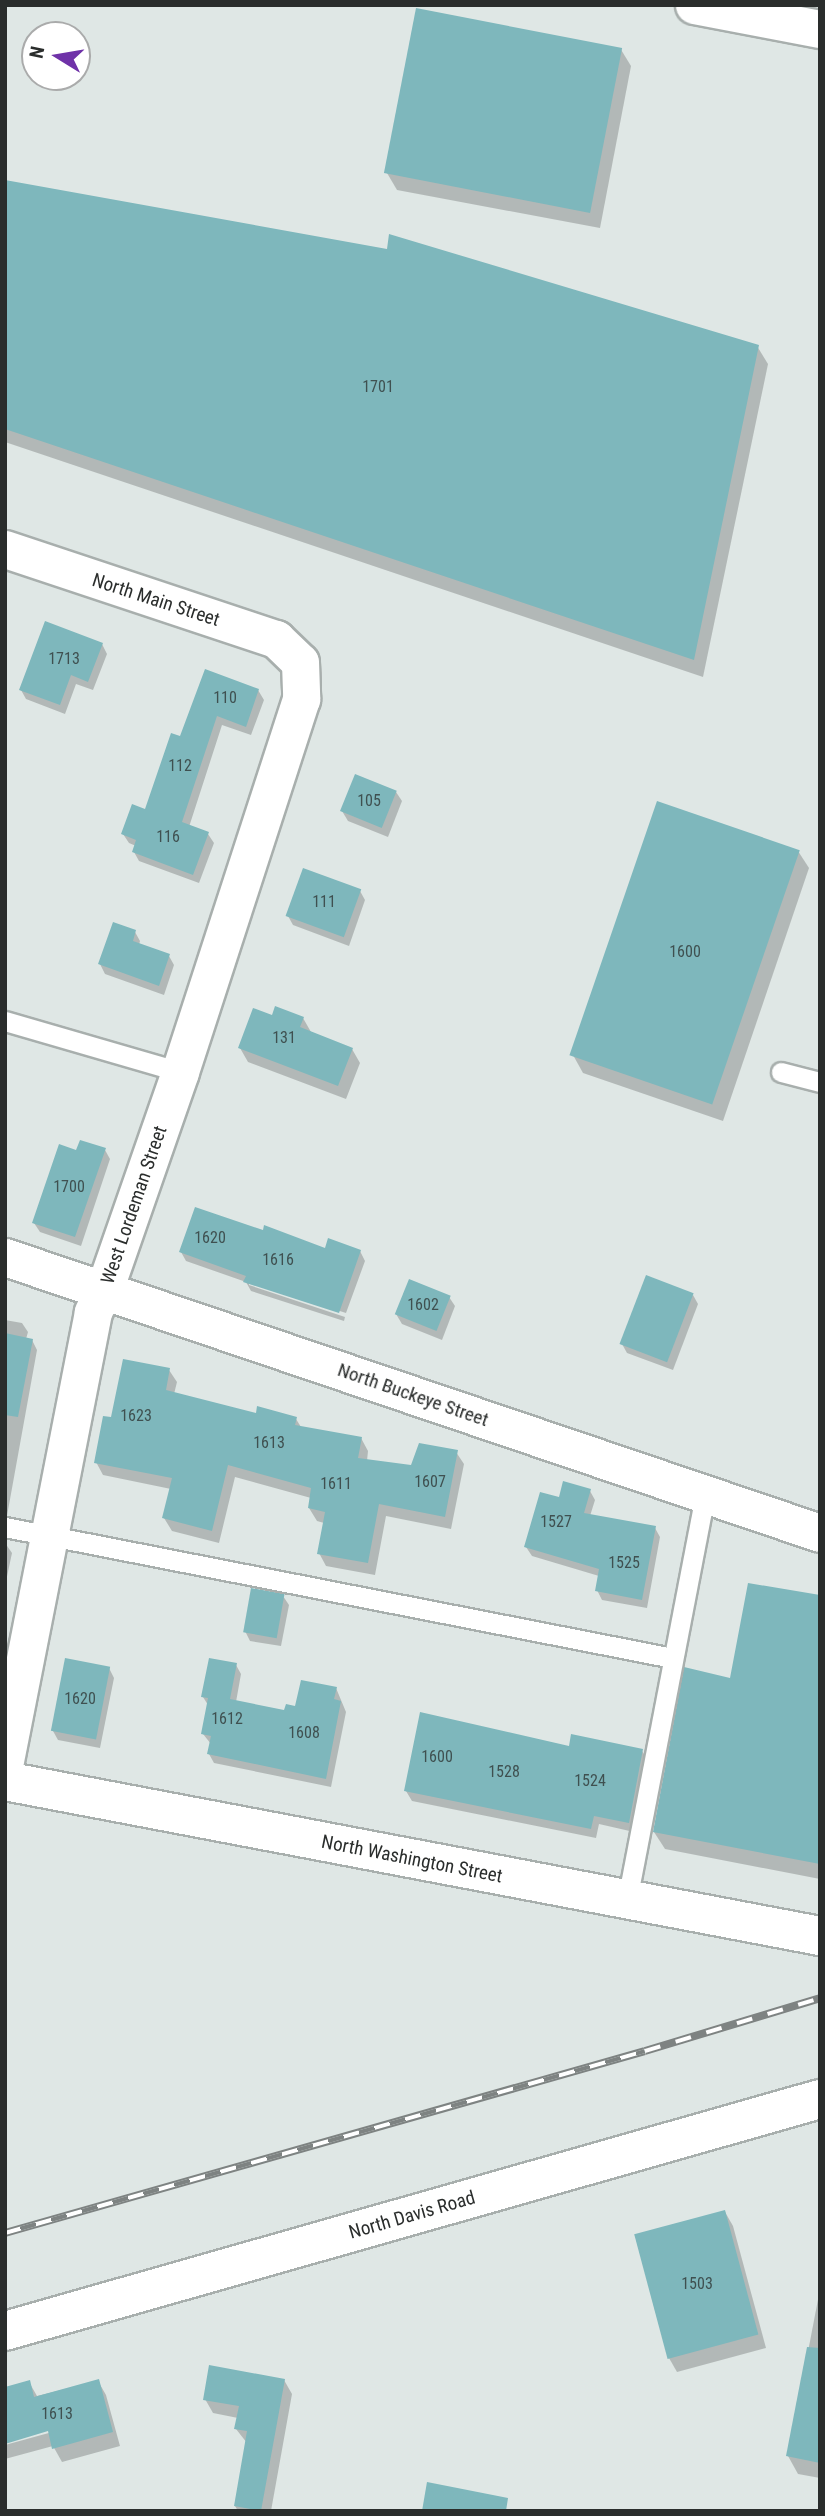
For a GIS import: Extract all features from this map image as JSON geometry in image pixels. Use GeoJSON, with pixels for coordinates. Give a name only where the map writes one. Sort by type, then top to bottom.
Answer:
{"type":"FeatureCollection","features":[{"type":"Feature","properties":{"kind":"street"},"geometry":{"type":"LineString","coordinates":[[694,5],[820,29]]}},
{"type":"Feature","properties":{"kind":"street","name":"North Main Street"},"geometry":{"type":"LineString","coordinates":[[5,550],[276,639],[300,662]]}},
{"type":"Feature","properties":{"kind":"street","name":"West Lordeman Street"},"geometry":{"type":"LineString","coordinates":[[5,1760],[93,1312],[104,1290],[180,1072],[302,699],[300,662]]}},
{"type":"Feature","properties":{"kind":"street","name":"North Buckeye Street"},"geometry":{"type":"LineString","coordinates":[[5,1257],[820,1533]]}},
{"type":"Feature","properties":{"kind":"street","name":"North Washington Street"},"geometry":{"type":"LineString","coordinates":[[5,1781],[820,1936]]}},
{"type":"Feature","properties":{"kind":"street","name":"North Davis Road"},"geometry":{"type":"LineString","coordinates":[[5,2331],[820,2099]]}},
{"type":"Feature","properties":{"kind":"lane"},"geometry":{"type":"LineString","coordinates":[[5,1021],[180,1072]]}},
{"type":"Feature","properties":{"kind":"lane"},"geometry":{"type":"LineString","coordinates":[[781,1072],[820,1082]]}},
{"type":"Feature","properties":{"kind":"lane"},"geometry":{"type":"LineString","coordinates":[[627,1900],[705,1494]]}},
{"type":"Feature","properties":{"kind":"lane"},"geometry":{"type":"LineString","coordinates":[[5,1527],[673,1658]]}},
{"type":"Feature","properties":{"kind":"building"},"geometry":{"type":"Polygon","coordinates":[[[416,8],[622,48],[590,213],[384,173],[416,8]]]}},
{"type":"Feature","properties":{"kind":"building"},"geometry":{"type":"Polygon","coordinates":[[[5,180],[387,249],[389,234],[759,345],[694,660],[5,429],[5,180]]]}},
{"type":"Feature","properties":{"kind":"building"},"geometry":{"type":"Polygon","coordinates":[[[45,621],[103,643],[88,682],[71,675],[60,705],[19,690],[45,621]]]}},
{"type":"Feature","properties":{"kind":"building"},"geometry":{"type":"Polygon","coordinates":[[[205,669],[259,689],[246,727],[217,716],[182,822],[209,832],[193,875],[132,852],[136,840],[121,834],[132,804],[145,809],[171,733],[180,736],[205,669]]]}},
{"type":"Feature","properties":{"kind":"building"},"geometry":{"type":"Polygon","coordinates":[[[355,774],[397,791],[382,828],[340,811],[355,774]]]}},
{"type":"Feature","properties":{"kind":"building"},"geometry":{"type":"Polygon","coordinates":[[[657,801],[800,850],[712,1105],[569,1055],[657,801]]]}},
{"type":"Feature","properties":{"kind":"building"},"geometry":{"type":"Polygon","coordinates":[[[303,868],[361,889],[344,937],[286,916],[303,868]]]}},
{"type":"Feature","properties":{"kind":"building"},"geometry":{"type":"Polygon","coordinates":[[[113,922],[136,930],[133,941],[170,954],[159,986],[98,964],[113,922]]]}},
{"type":"Feature","properties":{"kind":"building"},"geometry":{"type":"Polygon","coordinates":[[[275,1006],[304,1017],[300,1027],[353,1048],[338,1086],[238,1048],[253,1008],[272,1015],[275,1006]]]}},
{"type":"Feature","properties":{"kind":"building"},"geometry":{"type":"Polygon","coordinates":[[[80,1140],[106,1148],[75,1237],[32,1223],[59,1144],[76,1150],[80,1140]]]}},
{"type":"Feature","properties":{"kind":"building"},"geometry":{"type":"Polygon","coordinates":[[[195,1207],[263,1230],[264,1225],[325,1248],[328,1238],[361,1250],[339,1313],[243,1282],[246,1276],[179,1252],[195,1207]]]}},
{"type":"Feature","properties":{"kind":"building"},"geometry":{"type":"Polygon","coordinates":[[[646,1275],[694,1293],[667,1362],[619,1344],[646,1275]]]}},
{"type":"Feature","properties":{"kind":"building"},"geometry":{"type":"Polygon","coordinates":[[[409,1279],[451,1296],[436,1331],[395,1314],[409,1279]]]}},
{"type":"Feature","properties":{"kind":"building"},"geometry":{"type":"Polygon","coordinates":[[[5,1333],[33,1339],[18,1417],[5,1415],[5,1333]]]}},
{"type":"Feature","properties":{"kind":"building"},"geometry":{"type":"Polygon","coordinates":[[[123,1359],[170,1368],[166,1390],[256,1413],[257,1406],[297,1417],[295,1425],[362,1437],[358,1458],[411,1465],[419,1443],[458,1450],[445,1517],[379,1504],[368,1563],[317,1554],[325,1512],[308,1508],[311,1488],[228,1465],[212,1531],[162,1518],[172,1478],[94,1463],[103,1416],[111,1417],[123,1359]]]}},
{"type":"Feature","properties":{"kind":"building"},"geometry":{"type":"Polygon","coordinates":[[[563,1481],[591,1489],[584,1513],[656,1526],[642,1600],[595,1591],[599,1569],[524,1547],[540,1492],[559,1497],[563,1481]]]}},
{"type":"Feature","properties":{"kind":"building"},"geometry":{"type":"Polygon","coordinates":[[[748,1583],[820,1595],[820,1864],[653,1832],[684,1667],[730,1678],[748,1583]]]}},
{"type":"Feature","properties":{"kind":"building"},"geometry":{"type":"Polygon","coordinates":[[[251,1588],[284,1594],[277,1638],[243,1632],[251,1588]]]}},
{"type":"Feature","properties":{"kind":"building"},"geometry":{"type":"Polygon","coordinates":[[[65,1658],[110,1667],[96,1739],[51,1731],[65,1658]]]}},
{"type":"Feature","properties":{"kind":"building"},"geometry":{"type":"Polygon","coordinates":[[[209,1658],[237,1663],[230,1699],[284,1710],[286,1704],[295,1706],[301,1680],[337,1687],[334,1699],[341,1701],[326,1779],[207,1754],[211,1736],[201,1734],[208,1698],[201,1697],[209,1658]]]}},
{"type":"Feature","properties":{"kind":"building"},"geometry":{"type":"Polygon","coordinates":[[[420,1712],[569,1746],[571,1734],[643,1749],[629,1823],[594,1816],[591,1829],[404,1791],[420,1712]]]}},
{"type":"Feature","properties":{"kind":"building"},"geometry":{"type":"Polygon","coordinates":[[[725,2210],[758,2335],[668,2359],[634,2234],[725,2210]]]}},
{"type":"Feature","properties":{"kind":"building"},"geometry":{"type":"Polygon","coordinates":[[[807,2347],[820,2348],[820,2463],[786,2456],[807,2347]]]}},
{"type":"Feature","properties":{"kind":"building"},"geometry":{"type":"Polygon","coordinates":[[[209,2365],[285,2379],[261,2511],[234,2506],[247,2431],[234,2429],[239,2406],[203,2400],[209,2365]]]}},
{"type":"Feature","properties":{"kind":"building"},"geometry":{"type":"Polygon","coordinates":[[[99,2379],[113,2432],[52,2449],[48,2431],[5,2444],[5,2387],[30,2380],[34,2397],[99,2379]]]}},
{"type":"Feature","properties":{"kind":"building"},"geometry":{"type":"Polygon","coordinates":[[[427,2482],[508,2498],[506,2511],[422,2511],[427,2482]]]}},
{"type":"Feature","properties":{"kind":"railway"},"geometry":{"type":"LineString","coordinates":[[5,2233],[645,2051],[820,1998]]}}]}
